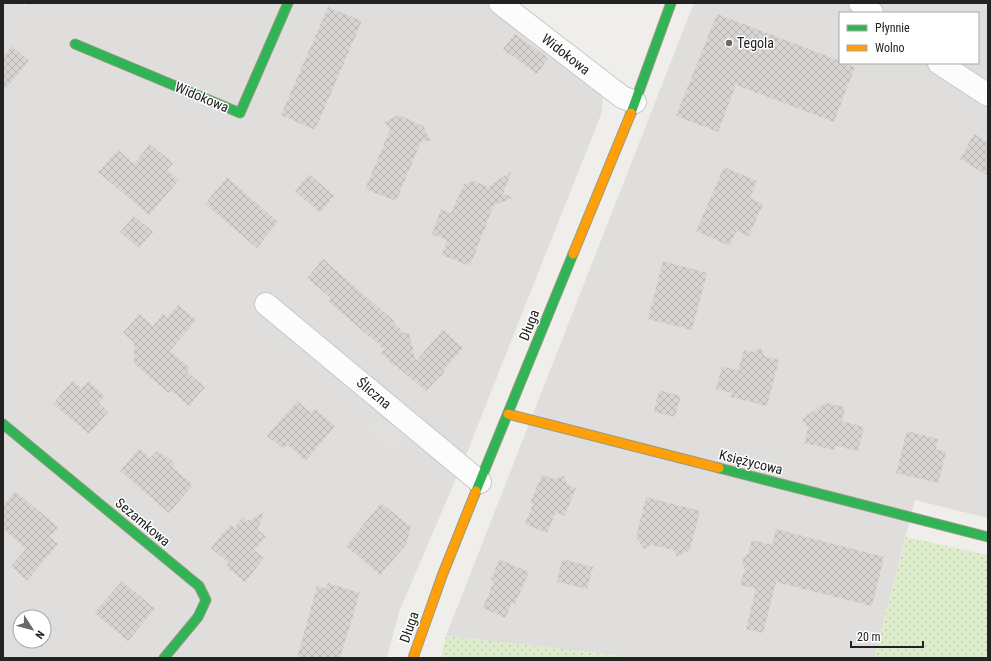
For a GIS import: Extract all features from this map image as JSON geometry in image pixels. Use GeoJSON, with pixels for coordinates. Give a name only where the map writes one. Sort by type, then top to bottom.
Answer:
{"type":"FeatureCollection","features":[{"type":"Feature","properties":{"kind":"street","name":"Widokowa"},"geometry":{"type":"LineString","coordinates":[[75,44],[240,113],[288,3]]}},
{"type":"Feature","properties":{"kind":"street","name":"Widokowa"},"geometry":{"type":"LineString","coordinates":[[500,3],[622,97],[635,102]]}},
{"type":"Feature","properties":{"kind":"street","name":"Długa"},"geometry":{"type":"LineString","coordinates":[[414,658],[440,583],[635,102],[671,3]]}},
{"type":"Feature","properties":{"kind":"street"},"geometry":{"type":"LineString","coordinates":[[860,3],[871,12]]}},
{"type":"Feature","properties":{"kind":"street"},"geometry":{"type":"LineString","coordinates":[[941,64],[988,95]]}},
{"type":"Feature","properties":{"kind":"street","name":"Śliczna"},"geometry":{"type":"LineString","coordinates":[[266,304],[480,482]]}},
{"type":"Feature","properties":{"kind":"street","name":"Księżycowa"},"geometry":{"type":"LineString","coordinates":[[508,414],[988,537]]}},
{"type":"Feature","properties":{"kind":"street","name":"Sezamkowa"},"geometry":{"type":"LineString","coordinates":[[3,424],[199,586],[206,600],[198,617],[164,658]]}},
{"type":"Feature","properties":{"kind":"shaded area"},"geometry":{"type":"Polygon","coordinates":[[[3,3],[21,3],[25,6],[26,3],[514,3],[605,71],[602,112],[466,455],[399,612],[387,658],[3,658],[3,3]]]}},
{"type":"Feature","properties":{"kind":"shaded area"},"geometry":{"type":"Polygon","coordinates":[[[694,3],[988,3],[988,518],[915,500],[874,658],[639,658],[446,636],[694,3]]]}},
{"type":"Feature","properties":{"kind":"shaded area"},"geometry":{"type":"Polygon","coordinates":[[[377,413],[407,438],[393,455],[363,430],[377,413]]]}},
{"type":"Feature","properties":{"kind":"green space"},"geometry":{"type":"Polygon","coordinates":[[[906,537],[988,555],[988,658],[874,658],[906,537]]]}},
{"type":"Feature","properties":{"kind":"green space"},"geometry":{"type":"Polygon","coordinates":[[[446,636],[639,658],[441,658],[446,636]]]}},
{"type":"Feature","properties":{"kind":"building"},"geometry":{"type":"Polygon","coordinates":[[[328,7],[362,21],[315,130],[281,115],[328,7]]]}},
{"type":"Feature","properties":{"kind":"building"},"geometry":{"type":"Polygon","coordinates":[[[717,14],[839,61],[839,64],[855,67],[834,122],[736,85],[718,132],[676,116],[717,14]]]}},
{"type":"Feature","properties":{"kind":"building"},"geometry":{"type":"Polygon","coordinates":[[[515,34],[548,58],[537,74],[503,49],[515,34]]]}},
{"type":"Feature","properties":{"kind":"building"},"geometry":{"type":"Polygon","coordinates":[[[12,46],[29,61],[3,92],[3,57],[12,46]]]}},
{"type":"Feature","properties":{"kind":"building"},"geometry":{"type":"Polygon","coordinates":[[[399,115],[423,126],[431,140],[421,142],[396,201],[365,189],[390,130],[384,122],[399,115]]]}},
{"type":"Feature","properties":{"kind":"building"},"geometry":{"type":"Polygon","coordinates":[[[974,134],[988,142],[988,176],[960,159],[974,134]]]}},
{"type":"Feature","properties":{"kind":"building"},"geometry":{"type":"Polygon","coordinates":[[[150,144],[173,163],[167,170],[179,180],[149,215],[98,172],[118,150],[134,164],[150,144]]]}},
{"type":"Feature","properties":{"kind":"building"},"geometry":{"type":"Polygon","coordinates":[[[724,167],[757,181],[750,198],[763,204],[749,236],[736,231],[730,246],[696,231],[724,167]]]}},
{"type":"Feature","properties":{"kind":"building"},"geometry":{"type":"Polygon","coordinates":[[[512,171],[503,193],[513,198],[494,205],[470,266],[442,255],[447,240],[432,234],[441,209],[451,213],[464,184],[474,181],[488,187],[512,171]]]}},
{"type":"Feature","properties":{"kind":"building"},"geometry":{"type":"Polygon","coordinates":[[[309,174],[334,196],[320,213],[295,191],[309,174]]]}},
{"type":"Feature","properties":{"kind":"building"},"geometry":{"type":"Polygon","coordinates":[[[227,177],[278,222],[257,248],[205,204],[227,177]]]}},
{"type":"Feature","properties":{"kind":"building"},"geometry":{"type":"Polygon","coordinates":[[[134,216],[153,232],[139,248],[120,232],[134,216]]]}},
{"type":"Feature","properties":{"kind":"building"},"geometry":{"type":"Polygon","coordinates":[[[323,259],[394,321],[394,323],[404,333],[409,333],[416,361],[443,330],[463,348],[444,370],[443,375],[439,377],[426,391],[395,365],[391,365],[389,360],[381,353],[384,349],[328,301],[331,298],[307,278],[323,259]]]}},
{"type":"Feature","properties":{"kind":"building"},"geometry":{"type":"Polygon","coordinates":[[[663,261],[707,273],[692,330],[648,319],[663,261]]]}},
{"type":"Feature","properties":{"kind":"building"},"geometry":{"type":"Polygon","coordinates":[[[178,305],[196,320],[170,351],[190,368],[187,372],[205,387],[189,406],[171,390],[169,393],[134,364],[134,342],[123,333],[139,314],[153,326],[163,314],[167,318],[178,305]]]}},
{"type":"Feature","properties":{"kind":"building"},"geometry":{"type":"Polygon","coordinates":[[[761,347],[764,356],[779,360],[767,406],[731,397],[732,393],[716,389],[722,366],[738,370],[744,350],[754,352],[761,347]]]}},
{"type":"Feature","properties":{"kind":"building"},"geometry":{"type":"Polygon","coordinates":[[[72,381],[82,388],[88,381],[105,396],[99,403],[108,412],[89,434],[53,404],[72,381]]]}},
{"type":"Feature","properties":{"kind":"building"},"geometry":{"type":"Polygon","coordinates":[[[659,390],[681,396],[675,417],[654,412],[659,390]]]}},
{"type":"Feature","properties":{"kind":"building"},"geometry":{"type":"Polygon","coordinates":[[[297,401],[311,413],[315,409],[335,426],[306,461],[287,445],[284,449],[267,436],[297,401]]]}},
{"type":"Feature","properties":{"kind":"building"},"geometry":{"type":"Polygon","coordinates":[[[825,403],[845,407],[842,421],[864,427],[858,451],[836,446],[834,450],[804,443],[808,428],[802,419],[825,403]]]}},
{"type":"Feature","properties":{"kind":"building"},"geometry":{"type":"Polygon","coordinates":[[[907,431],[938,439],[936,449],[946,452],[938,483],[896,473],[907,431]]]}},
{"type":"Feature","properties":{"kind":"building"},"geometry":{"type":"Polygon","coordinates":[[[139,449],[150,458],[157,451],[166,456],[175,463],[172,467],[193,485],[169,513],[120,471],[139,449]]]}},
{"type":"Feature","properties":{"kind":"building"},"geometry":{"type":"Polygon","coordinates":[[[542,475],[554,479],[564,476],[568,485],[576,488],[565,516],[556,512],[547,533],[525,524],[533,504],[530,503],[542,475]]]}},
{"type":"Feature","properties":{"kind":"building"},"geometry":{"type":"Polygon","coordinates":[[[15,491],[58,527],[50,537],[58,544],[27,581],[11,566],[26,549],[3,529],[3,506],[15,491]]]}},
{"type":"Feature","properties":{"kind":"building"},"geometry":{"type":"Polygon","coordinates":[[[646,497],[700,511],[690,550],[677,557],[673,550],[651,545],[644,549],[636,537],[646,497]]]}},
{"type":"Feature","properties":{"kind":"building"},"geometry":{"type":"Polygon","coordinates":[[[381,503],[411,527],[406,545],[380,575],[346,546],[381,503]]]}},
{"type":"Feature","properties":{"kind":"building"},"geometry":{"type":"Polygon","coordinates":[[[263,513],[258,530],[266,537],[254,550],[264,558],[245,582],[226,566],[229,563],[211,548],[230,525],[234,528],[243,517],[247,521],[263,513]]]}},
{"type":"Feature","properties":{"kind":"building"},"geometry":{"type":"Polygon","coordinates":[[[776,529],[884,557],[872,606],[776,582],[763,633],[746,629],[756,589],[740,585],[745,568],[742,564],[744,557],[748,554],[752,540],[772,545],[776,529]]]}},
{"type":"Feature","properties":{"kind":"building"},"geometry":{"type":"Polygon","coordinates":[[[499,559],[529,572],[515,604],[512,603],[505,618],[483,608],[494,581],[491,580],[499,559]]]}},
{"type":"Feature","properties":{"kind":"building"},"geometry":{"type":"Polygon","coordinates":[[[562,559],[593,567],[587,589],[557,582],[562,559]]]}},
{"type":"Feature","properties":{"kind":"building"},"geometry":{"type":"Polygon","coordinates":[[[122,581],[155,609],[128,641],[94,613],[122,581]]]}},
{"type":"Feature","properties":{"kind":"building"},"geometry":{"type":"Polygon","coordinates":[[[328,583],[360,593],[340,658],[297,658],[317,586],[326,589],[328,583]]]}},
{"type":"Feature","properties":{"kind":"traffic: fast"},"geometry":{"type":"LineString","coordinates":[[75,44],[240,113],[288,3]]}},
{"type":"Feature","properties":{"kind":"traffic: fast"},"geometry":{"type":"LineString","coordinates":[[631,113],[671,3]]}},
{"type":"Feature","properties":{"kind":"traffic: fast"},"geometry":{"type":"LineString","coordinates":[[476,491],[573,254]]}},
{"type":"Feature","properties":{"kind":"traffic: fast"},"geometry":{"type":"LineString","coordinates":[[3,424],[199,586],[206,600],[198,617],[164,658]]}},
{"type":"Feature","properties":{"kind":"traffic: fast"},"geometry":{"type":"LineString","coordinates":[[719,468],[988,537]]}},
{"type":"Feature","properties":{"kind":"traffic: slow"},"geometry":{"type":"LineString","coordinates":[[573,254],[631,113]]}},
{"type":"Feature","properties":{"kind":"traffic: slow"},"geometry":{"type":"LineString","coordinates":[[508,414],[719,468]]}},
{"type":"Feature","properties":{"kind":"traffic: slow"},"geometry":{"type":"LineString","coordinates":[[413,658],[442,576],[476,491]]}},
{"type":"Feature","properties":{"kind":"place","name":"Tegola"},"geometry":{"type":"Point","coordinates":[729,43]}}]}
